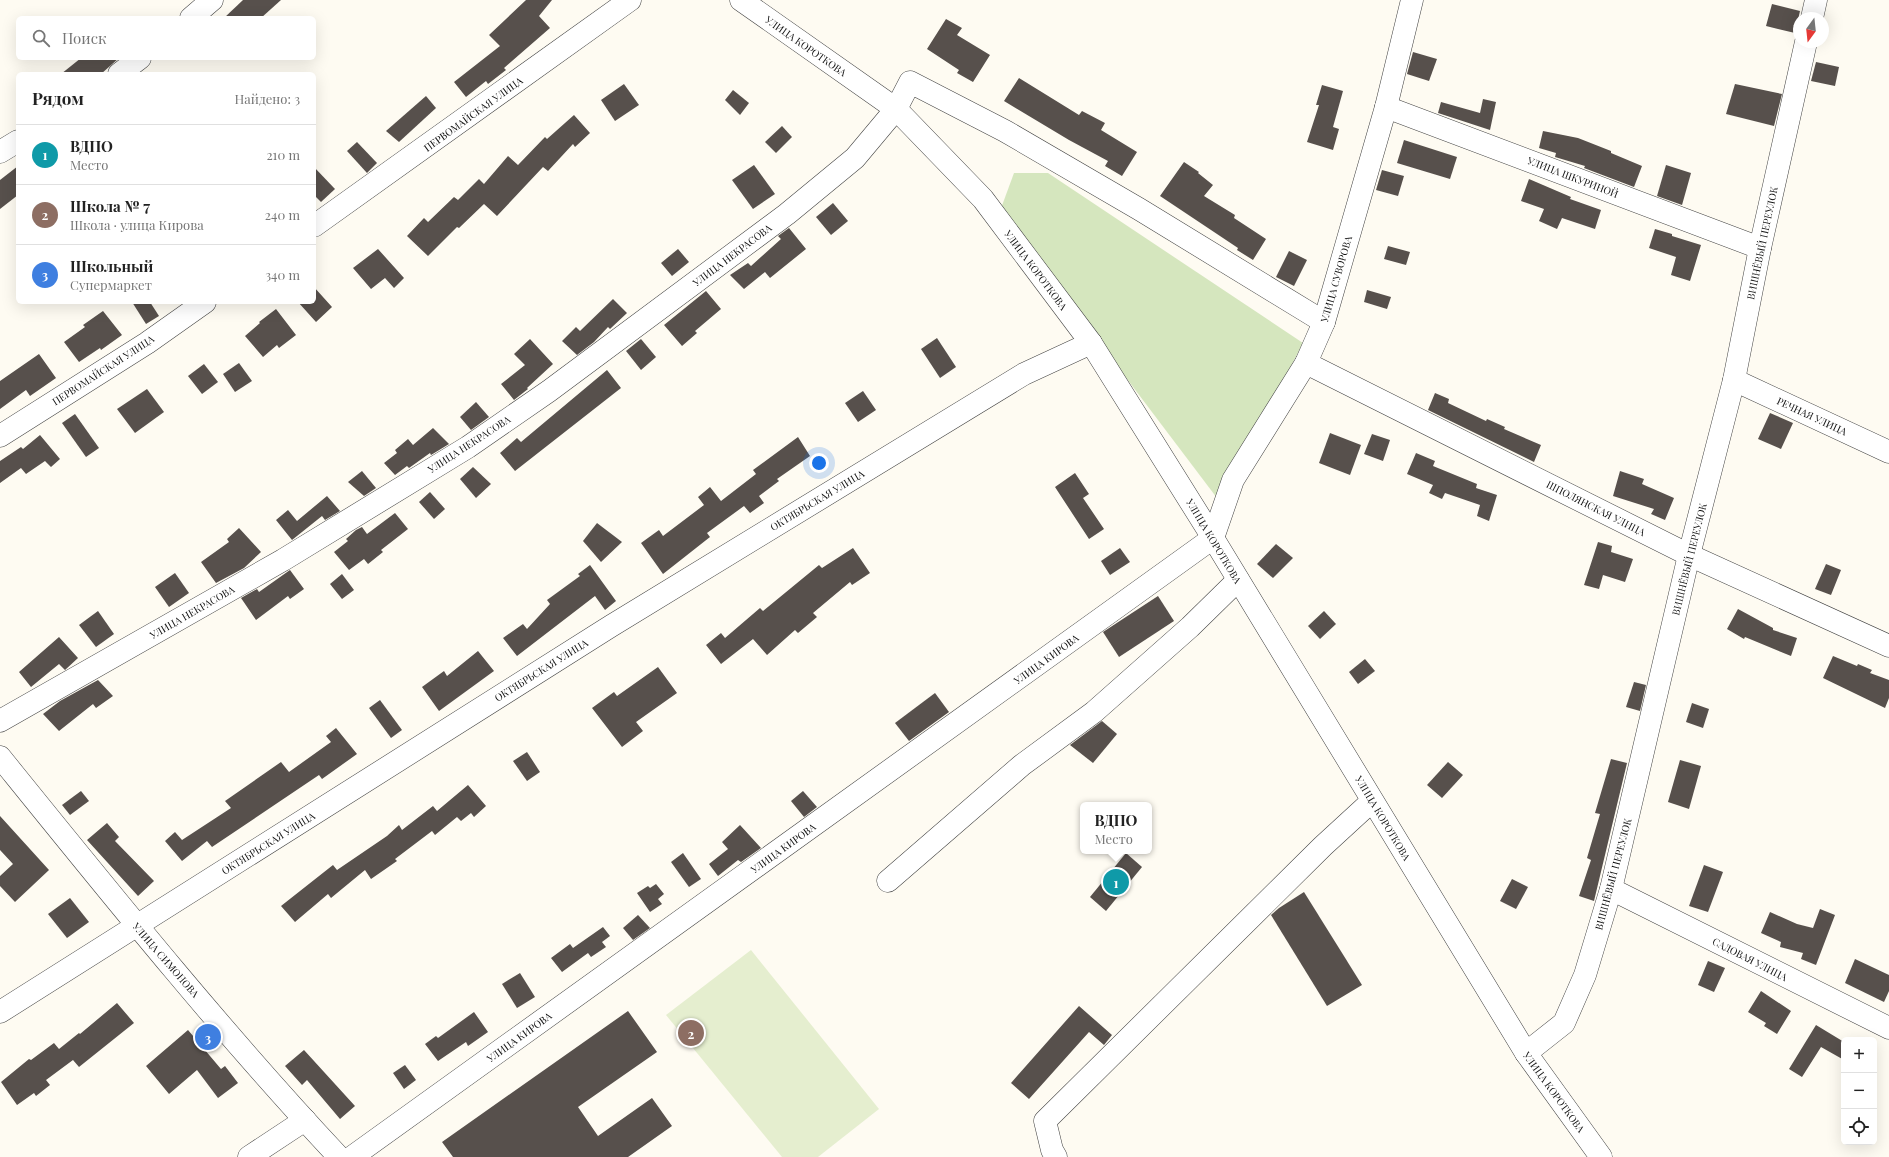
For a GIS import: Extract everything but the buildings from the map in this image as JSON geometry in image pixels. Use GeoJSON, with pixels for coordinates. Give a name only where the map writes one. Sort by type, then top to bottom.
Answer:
{"type":"FeatureCollection","features":[{"type":"Feature","properties":{"kind":"street"},"geometry":{"type":"LineString","coordinates":[[193,16],[212,0]]}},
{"type":"Feature","properties":{"kind":"street","name":"ПЕРВОМАЙСКАЯ УЛИЦА"},"geometry":{"type":"LineString","coordinates":[[316,225],[630,0]]}},
{"type":"Feature","properties":{"kind":"street","name":"УЛИЦА КОРОТКОВА"},"geometry":{"type":"LineString","coordinates":[[741,0],[896,109],[983,199],[1091,343],[1213,538],[1526,1053],[1601,1157]]}},
{"type":"Feature","properties":{"kind":"street","name":"УЛИЦА СУВОРОВА"},"geometry":{"type":"LineString","coordinates":[[1213,538],[1233,480],[1306,363],[1324,322],[1386,107],[1412,0]]}},
{"type":"Feature","properties":{"kind":"street"},"geometry":{"type":"LineString","coordinates":[[1813,12],[1816,0]]}},
{"type":"Feature","properties":{"kind":"street","name":"ВИШНЁВЫЙ ПЕРЕУЛОК"},"geometry":{"type":"LineString","coordinates":[[1526,1053],[1564,1022],[1585,975],[1611,889],[1689,555],[1734,380],[1760,248],[1805,48]]}},
{"type":"Feature","properties":{"kind":"street"},"geometry":{"type":"LineString","coordinates":[[122,72],[137,60]]}},
{"type":"Feature","properties":{"kind":"street","name":"УЛИЦА НЕКРАСОВА"},"geometry":{"type":"LineString","coordinates":[[0,721],[283,560],[468,447],[549,391],[787,214],[855,158],[896,109],[910,82],[1005,131],[1106,189],[1324,322]]}},
{"type":"Feature","properties":{"kind":"street","name":"УЛИЦА ШКУРИНОЙ"},"geometry":{"type":"LineString","coordinates":[[1386,107],[1760,248]]}},
{"type":"Feature","properties":{"kind":"street"},"geometry":{"type":"LineString","coordinates":[[0,152],[16,142]]}},
{"type":"Feature","properties":{"kind":"street","name":"ПЕРВОМАЙСКАЯ УЛИЦА"},"geometry":{"type":"LineString","coordinates":[[0,436],[147,343],[202,304]]}},
{"type":"Feature","properties":{"kind":"street","name":"ОКТЯБРЬСКАЯ УЛИЦА"},"geometry":{"type":"LineString","coordinates":[[0,1012],[611,626],[1024,374],[1091,343]]}},
{"type":"Feature","properties":{"kind":"street","name":"ШПОЛЯНСКАЯ УЛИЦА"},"geometry":{"type":"LineString","coordinates":[[1306,363],[1689,555],[1889,646]]}},
{"type":"Feature","properties":{"kind":"street","name":"РЕЧНАЯ УЛИЦА"},"geometry":{"type":"LineString","coordinates":[[1734,380],[1889,452]]}},
{"type":"Feature","properties":{"kind":"street","name":"УЛИЦА КИРОВА"},"geometry":{"type":"LineString","coordinates":[[352,1157],[1213,538]]}},
{"type":"Feature","properties":{"kind":"street"},"geometry":{"type":"LineString","coordinates":[[888,881],[1022,764],[1094,712],[1190,627],[1238,580]]}},
{"type":"Feature","properties":{"kind":"street","name":"УЛИЦА СИМОНОВА"},"geometry":{"type":"LineString","coordinates":[[0,757],[137,926],[305,1120],[339,1157]]}},
{"type":"Feature","properties":{"kind":"street"},"geometry":{"type":"LineString","coordinates":[[1056,1157],[1052,1150],[1045,1121],[1323,846],[1372,801]]}},
{"type":"Feature","properties":{"kind":"street","name":"САДОВАЯ УЛИЦА"},"geometry":{"type":"LineString","coordinates":[[1611,889],[1889,1028]]}},
{"type":"Feature","properties":{"kind":"street"},"geometry":{"type":"LineString","coordinates":[[249,1157],[305,1120]]}},
{"type":"Feature","properties":{"kind":"green space"},"geometry":{"type":"Polygon","coordinates":[[[1014,173],[1048,173],[1303,343],[1220,502],[1000,211],[1014,173]]]}},
{"type":"Feature","properties":{"kind":"green space"},"geometry":{"type":"Polygon","coordinates":[[[751,950],[879,1109],[818,1157],[782,1157],[666,1015],[751,950]]]}},
{"type":"Feature","properties":{"kind":"place","name":"ВДПО"},"geometry":{"type":"Point","coordinates":[1116,882]}},
{"type":"Feature","properties":{"kind":"place","name":"Школа № 7"},"geometry":{"type":"Point","coordinates":[691,1033]}},
{"type":"Feature","properties":{"kind":"place","name":"Школьный"},"geometry":{"type":"Point","coordinates":[208,1037]}}]}
